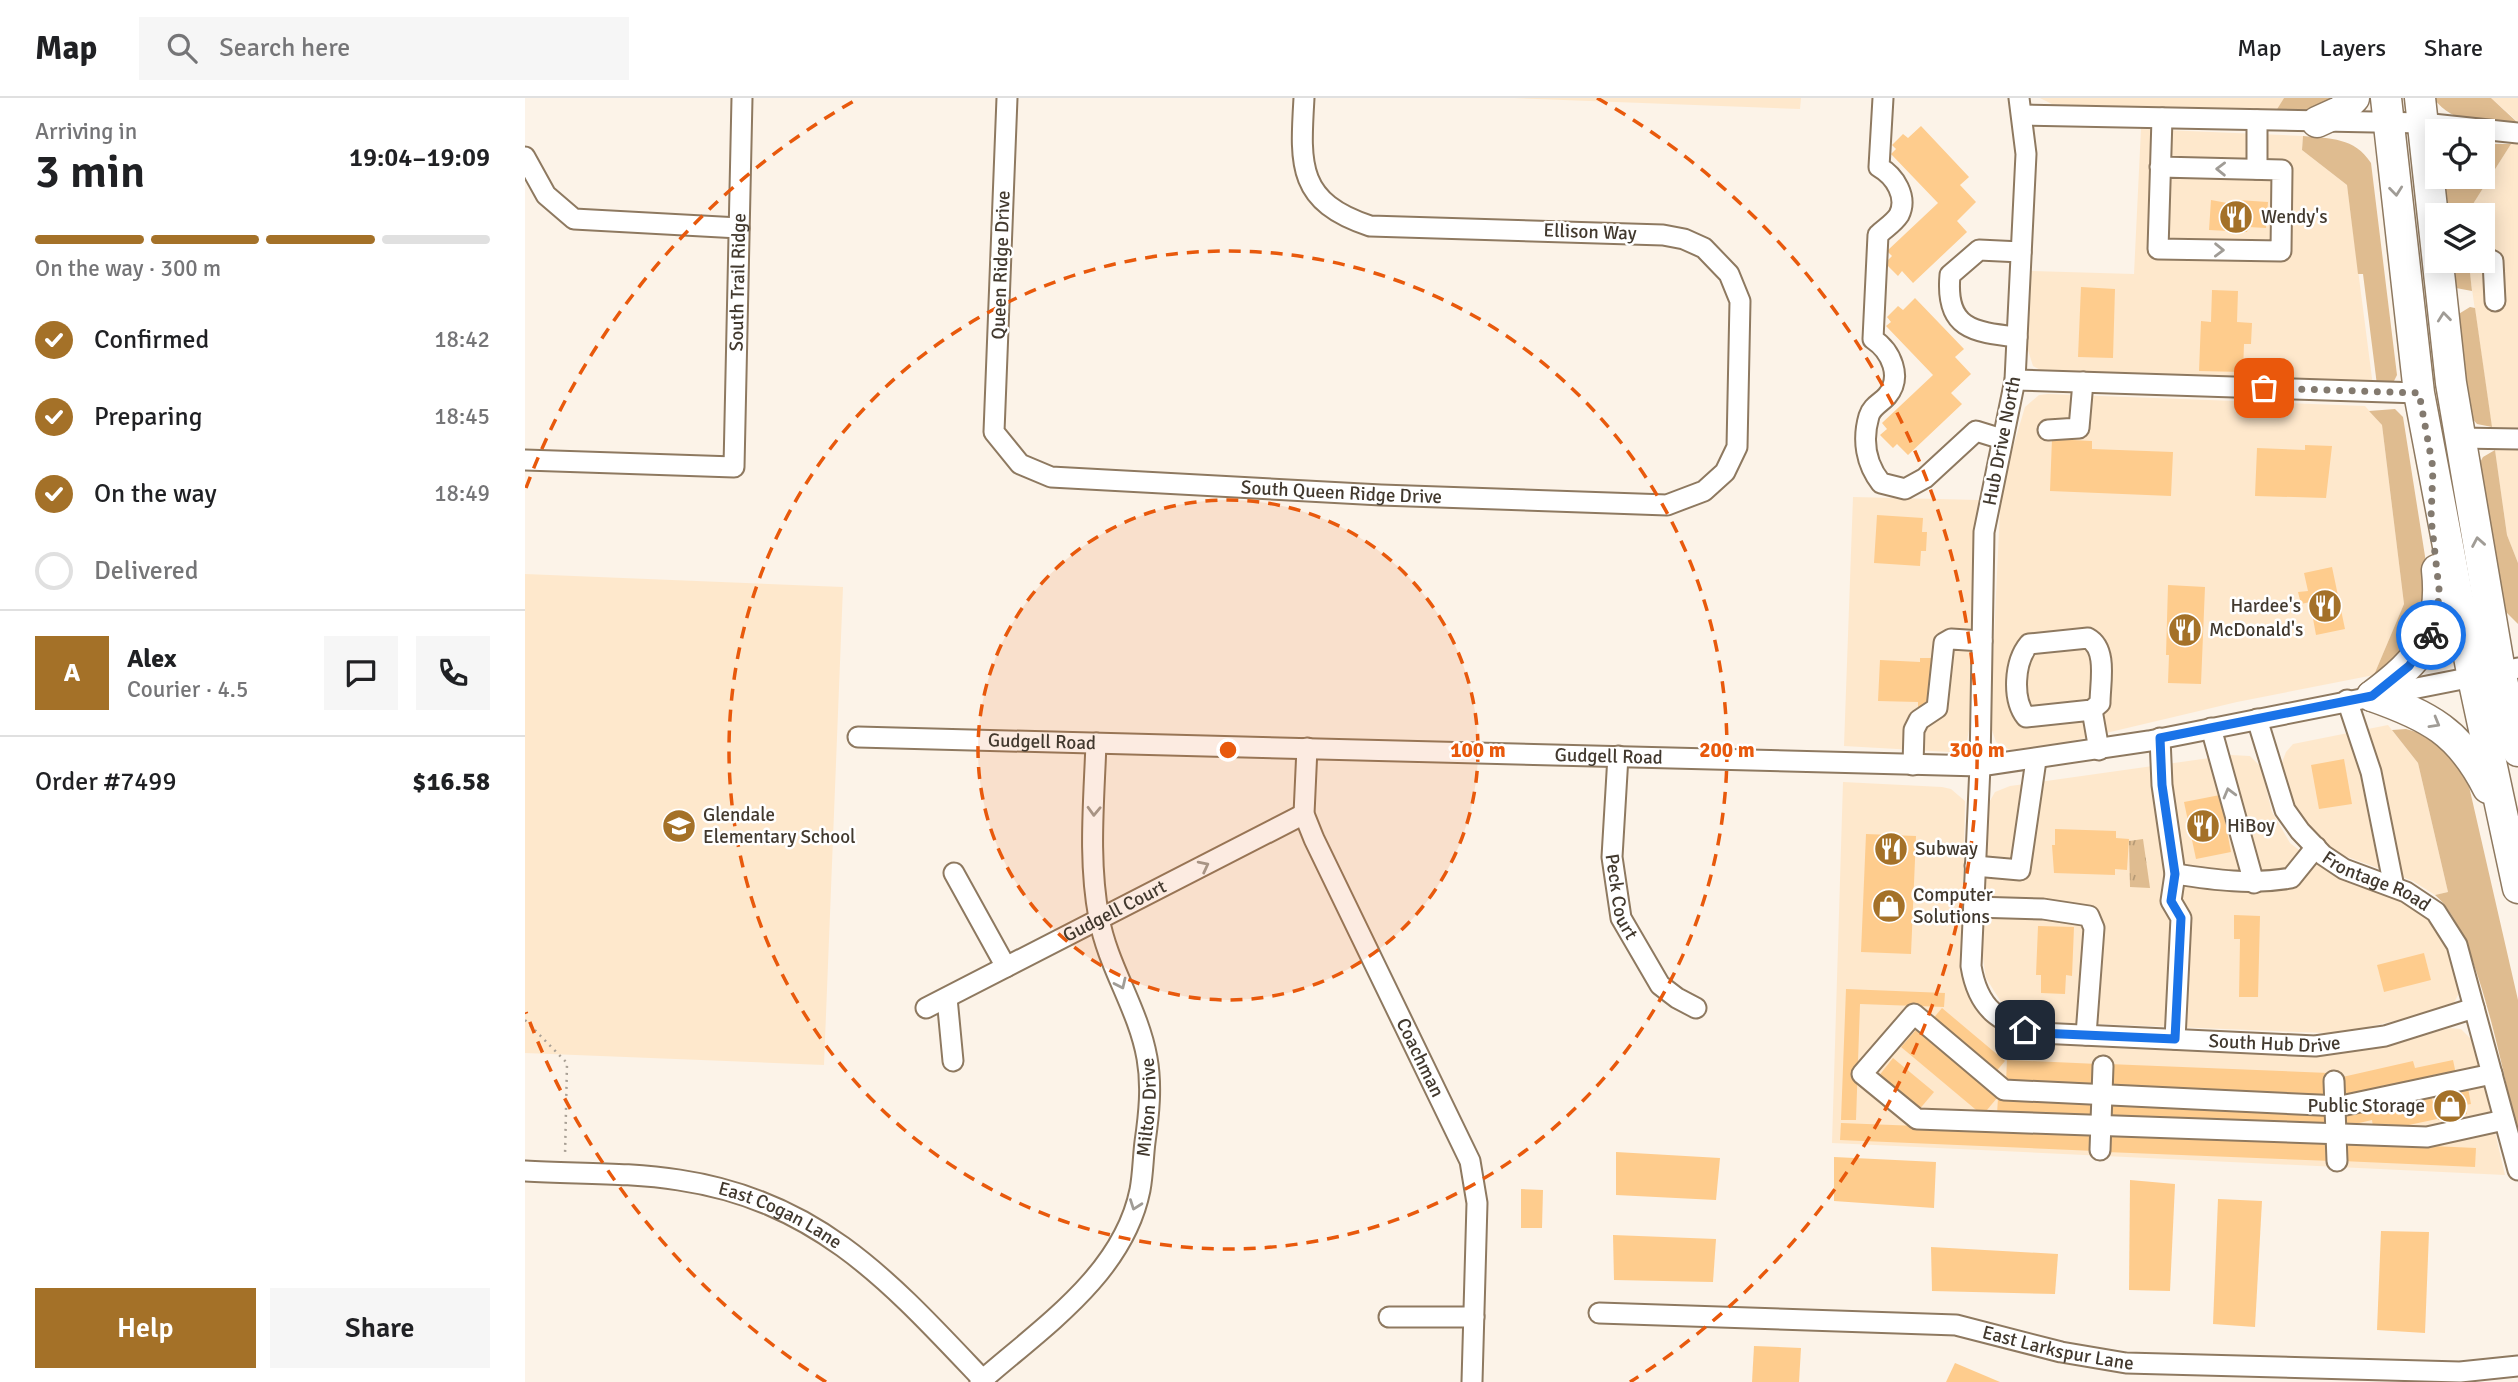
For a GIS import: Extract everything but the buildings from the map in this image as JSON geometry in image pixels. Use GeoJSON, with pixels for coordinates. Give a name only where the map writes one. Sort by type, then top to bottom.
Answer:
{"type":"FeatureCollection","features":[{"type":"Feature","properties":{"kind":"highway"},"geometry":{"type":"LineString","coordinates":[[2317,122],[2341,111],[2354,98]]}},
{"type":"Feature","properties":{"kind":"highway"},"geometry":{"type":"LineString","coordinates":[[2387,111],[2419,393],[2433,468],[2497,673],[2518,751]]}},
{"type":"Feature","properties":{"kind":"highway"},"geometry":{"type":"LineString","coordinates":[[2421,111],[2435,190]]}},
{"type":"Feature","properties":{"kind":"highway"},"geometry":{"type":"LineString","coordinates":[[2439,273],[2460,438],[2489,609],[2497,673],[2503,821],[2518,888]]}},
{"type":"Feature","properties":{"kind":"highway"},"geometry":{"type":"LineString","coordinates":[[2360,698],[2420,653],[2437,621],[2439,589],[2431,518],[2433,468]]}},
{"type":"Feature","properties":{"kind":"highway"},"geometry":{"type":"LineString","coordinates":[[2489,609],[2518,632]]}},
{"type":"Feature","properties":{"kind":"highway"},"geometry":{"type":"LineString","coordinates":[[2360,698],[2431,720],[2460,743],[2479,769],[2503,821]]}},
{"type":"Feature","properties":{"kind":"street","name":"South Trail Ridge"},"geometry":{"type":"LineString","coordinates":[[525,460],[734,467],[742,98]]}},
{"type":"Feature","properties":{"kind":"street","name":"Queen Ridge Drive"},"geometry":{"type":"LineString","coordinates":[[994,432],[1007,98]]}},
{"type":"Feature","properties":{"kind":"street","name":"Ellison Way"},"geometry":{"type":"LineString","coordinates":[[1304,98],[1301,155],[1306,176],[1321,200],[1343,217],[1370,226],[1663,234],[1704,248],[1729,274],[1740,301],[1737,447],[1725,472],[1704,491]]}},
{"type":"Feature","properties":{"kind":"street"},"geometry":{"type":"LineString","coordinates":[[1883,98],[1879,167],[1893,178],[1900,189],[1902,202],[1899,215],[1878,235],[1873,339],[1893,362],[1895,374],[1888,395],[1869,414],[1866,447],[1868,465],[1881,483],[1905,489],[1924,478],[1976,431],[2002,439]]}},
{"type":"Feature","properties":{"kind":"street"},"geometry":{"type":"LineString","coordinates":[[2020,107],[2162,118],[2317,122],[2387,111],[2421,111],[2446,119]]}},
{"type":"Feature","properties":{"kind":"street","name":"Hub Drive North"},"geometry":{"type":"LineString","coordinates":[[1980,766],[1984,532],[2015,380],[2026,154],[2020,107]]}},
{"type":"Feature","properties":{"kind":"street"},"geometry":{"type":"LineString","coordinates":[[2160,167],[2282,170],[2281,251],[2158,249],[2160,167],[2162,118]]}},
{"type":"Feature","properties":{"kind":"street"},"geometry":{"type":"LineString","coordinates":[[2257,120],[2257,169]]}},
{"type":"Feature","properties":{"kind":"street"},"geometry":{"type":"LineString","coordinates":[[2495,132],[2518,133]]}},
{"type":"Feature","properties":{"kind":"street"},"geometry":{"type":"LineString","coordinates":[[525,157],[546,195],[574,219],[739,228]]}},
{"type":"Feature","properties":{"kind":"street"},"geometry":{"type":"LineString","coordinates":[[2017,337],[1974,330],[1955,313],[1948,299],[1950,275],[1979,250],[2021,252]]}},
{"type":"Feature","properties":{"kind":"street"},"geometry":{"type":"LineString","coordinates":[[2494,273],[2495,301]]}},
{"type":"Feature","properties":{"kind":"street"},"geometry":{"type":"LineString","coordinates":[[2015,380],[2419,393]]}},
{"type":"Feature","properties":{"kind":"street"},"geometry":{"type":"LineString","coordinates":[[2048,430],[2079,428],[2083,382]]}},
{"type":"Feature","properties":{"kind":"street","name":"South Queen Ridge Drive"},"geometry":{"type":"LineString","coordinates":[[994,432],[1020,464],[1051,477],[1381,495],[1667,505],[1704,491]]}},
{"type":"Feature","properties":{"kind":"street"},"geometry":{"type":"LineString","coordinates":[[2460,438],[2518,439]]}},
{"type":"Feature","properties":{"kind":"street"},"geometry":{"type":"LineString","coordinates":[[2088,638],[2096,642],[2101,652],[2100,703],[2092,710],[2026,718],[2019,709],[2018,668],[2029,644],[2088,638]]}},
{"type":"Feature","properties":{"kind":"street"},"geometry":{"type":"LineString","coordinates":[[1913,765],[1914,730],[1919,720],[1937,708],[1944,643],[1951,639],[1982,641]]}},
{"type":"Feature","properties":{"kind":"street","name":"Gudgell Road"},"geometry":{"type":"LineString","coordinates":[[858,737],[1980,766],[2099,750],[2497,673]]}},
{"type":"Feature","properties":{"kind":"street"},"geometry":{"type":"LineString","coordinates":[[2360,698],[2371,772],[2394,887]]}},
{"type":"Feature","properties":{"kind":"street"},"geometry":{"type":"LineString","coordinates":[[2092,710],[2099,750]]}},
{"type":"Feature","properties":{"kind":"street","name":"Frontage Road"},"geometry":{"type":"LineString","coordinates":[[2257,719],[2285,810],[2316,847],[2344,869],[2394,887],[2436,912],[2457,945],[2518,1170]]}},
{"type":"Feature","properties":{"kind":"street"},"geometry":{"type":"LineString","coordinates":[[2211,728],[2254,883]]}},
{"type":"Feature","properties":{"kind":"street"},"geometry":{"type":"LineString","coordinates":[[2160,738],[2162,785],[2175,874],[2171,901],[2181,918],[2175,1039]]}},
{"type":"Feature","properties":{"kind":"street","name":"Milton Drive"},"geometry":{"type":"LineString","coordinates":[[982,1381],[1095,1279],[1124,1234],[1140,1191],[1150,1103],[1147,1058],[1135,1015],[1108,956],[1099,919],[1092,874],[1096,743]]}},
{"type":"Feature","properties":{"kind":"street","name":"Coachman"},"geometry":{"type":"LineString","coordinates":[[1307,748],[1304,814],[1470,1161],[1477,1203],[1472,1382]]}},
{"type":"Feature","properties":{"kind":"street","name":"Peck Court"},"geometry":{"type":"LineString","coordinates":[[1618,756],[1612,857],[1621,918],[1660,985],[1677,999],[1696,1008]]}},
{"type":"Feature","properties":{"kind":"street"},"geometry":{"type":"LineString","coordinates":[[1975,866],[2020,870],[2036,760]]}},
{"type":"Feature","properties":{"kind":"street","name":"South Hub Drive"},"geometry":{"type":"LineString","coordinates":[[1980,766],[1971,966],[1974,983],[1993,1013],[2011,1026],[2039,1033],[2315,1046],[2385,1036],[2475,1009]]}},
{"type":"Feature","properties":{"kind":"street","name":"Gudgell Court"},"geometry":{"type":"LineString","coordinates":[[926,1009],[1304,814]]}},
{"type":"Feature","properties":{"kind":"street"},"geometry":{"type":"LineString","coordinates":[[2175,874],[2254,883],[2291,878],[2316,847]]}},
{"type":"Feature","properties":{"kind":"street"},"geometry":{"type":"LineString","coordinates":[[954,873],[1006,967]]}},
{"type":"Feature","properties":{"kind":"street"},"geometry":{"type":"LineString","coordinates":[[1974,907],[2043,909],[2089,916],[2094,928],[2085,1035]]}},
{"type":"Feature","properties":{"kind":"street"},"geometry":{"type":"LineString","coordinates":[[947,998],[953,1061]]}},
{"type":"Feature","properties":{"kind":"street"},"geometry":{"type":"LineString","coordinates":[[2492,1074],[2341,1106],[2004,1090],[1914,1014],[1862,1074],[1917,1119],[2427,1137],[2504,1120]]}},
{"type":"Feature","properties":{"kind":"street"},"geometry":{"type":"LineString","coordinates":[[2100,1150],[2103,1066]]}},
{"type":"Feature","properties":{"kind":"street"},"geometry":{"type":"LineString","coordinates":[[2334,1081],[2337,1161]]}},
{"type":"Feature","properties":{"kind":"street","name":"East Cogan Lane"},"geometry":{"type":"LineString","coordinates":[[525,1171],[677,1179],[725,1188],[772,1205],[828,1234],[869,1264],[982,1381]]}},
{"type":"Feature","properties":{"kind":"street","name":"East Larkspur Lane"},"geometry":{"type":"LineString","coordinates":[[1599,1313],[1956,1325],[2061,1352],[2126,1363],[2459,1372],[2518,1366]]}},
{"type":"Feature","properties":{"kind":"street"},"geometry":{"type":"LineString","coordinates":[[1389,1317],[1473,1317]]}},
{"type":"Feature","properties":{"kind":"path"},"geometry":{"type":"LineString","coordinates":[[525,1020],[567,1063],[565,1160]]}},
{"type":"Feature","properties":{"kind":"shaded area"},"geometry":{"type":"Polygon","coordinates":[[[1514,98],[1801,98],[1800,109],[1514,98]]]}},
{"type":"Feature","properties":{"kind":"shaded area"},"geometry":{"type":"Polygon","coordinates":[[[2040,98],[2284,98],[2274,114],[2052,104],[2040,98]]]}},
{"type":"Feature","properties":{"kind":"shaded area"},"geometry":{"type":"Polygon","coordinates":[[[2491,98],[2518,98],[2518,122],[2491,98]]]}},
{"type":"Feature","properties":{"kind":"shaded area"},"geometry":{"type":"Polygon","coordinates":[[[2141,129],[2303,136],[2302,150],[2347,185],[2373,386],[2048,374],[2033,366],[2027,347],[2030,271],[2134,274],[2141,129]]]}},
{"type":"Feature","properties":{"kind":"shaded area"},"geometry":{"type":"Polygon","coordinates":[[[2511,144],[2518,144],[2518,563],[2507,535],[2470,273],[2495,273],[2495,203],[2474,203],[2482,189],[2495,189],[2495,169],[2511,144]]]}},
{"type":"Feature","properties":{"kind":"shaded area"},"geometry":{"type":"Polygon","coordinates":[[[2039,395],[2365,406],[2382,425],[2404,604],[2374,675],[2237,702],[2068,742],[2010,750],[1996,742],[1990,724],[2001,488],[2025,407],[2039,395]]]}},
{"type":"Feature","properties":{"kind":"shaded area"},"geometry":{"type":"Polygon","coordinates":[[[1853,497],[1979,500],[1970,724],[1967,741],[1961,748],[1950,752],[1844,746],[1853,497]]]}},
{"type":"Feature","properties":{"kind":"shaded area","name":"Glendale Elementary School"},"geometry":{"type":"Polygon","coordinates":[[[525,574],[843,587],[824,1065],[525,1053],[525,574]]]}},
{"type":"Feature","properties":{"kind":"shaded area"},"geometry":{"type":"Polygon","coordinates":[[[2388,725],[2418,763],[2448,892],[2435,895],[2413,881],[2334,852],[2320,843],[2288,803],[2281,765],[2286,752],[2293,744],[2388,725]]]}},
{"type":"Feature","properties":{"kind":"shaded area"},"geometry":{"type":"Polygon","coordinates":[[[2231,755],[2250,756],[2261,767],[2272,812],[2290,843],[2322,868],[2403,897],[2435,924],[2450,952],[2460,991],[2453,1005],[2434,1012],[2346,1032],[2326,1033],[2047,1022],[2017,1014],[2003,1005],[1986,978],[1981,946],[1987,806],[1995,792],[2010,786],[2231,755]]]}},
{"type":"Feature","properties":{"kind":"shaded area"},"geometry":{"type":"Polygon","coordinates":[[[1843,782],[1942,787],[1951,789],[1965,801],[1962,953],[1995,1024],[2326,1053],[2388,1045],[2450,1028],[2461,1029],[2474,1042],[2505,1175],[1832,1143],[1843,782]]]}},
{"type":"Feature","properties":{"kind":"green space"},"geometry":{"type":"Polygon","coordinates":[[[2284,98],[2344,98],[2322,112],[2274,114],[2284,98]]]}},
{"type":"Feature","properties":{"kind":"green space"},"geometry":{"type":"Polygon","coordinates":[[[2434,98],[2491,98],[2518,123],[2495,122],[2495,119],[2465,119],[2442,107],[2434,98]]]}},
{"type":"Feature","properties":{"kind":"green space"},"geometry":{"type":"Polygon","coordinates":[[[2303,136],[2349,144],[2364,154],[2371,163],[2397,375],[2393,383],[2377,385],[2363,274],[2358,274],[2347,185],[2302,150],[2303,136]]]}},
{"type":"Feature","properties":{"kind":"green space"},"geometry":{"type":"Polygon","coordinates":[[[2495,144],[2511,144],[2495,169],[2495,144]]]}},
{"type":"Feature","properties":{"kind":"green space"},"geometry":{"type":"Polygon","coordinates":[[[2446,189],[2482,189],[2474,203],[2445,203],[2446,189]]]}},
{"type":"Feature","properties":{"kind":"green space"},"geometry":{"type":"Polygon","coordinates":[[[2455,273],[2470,273],[2472,291],[2456,288],[2455,273]]]}},
{"type":"Feature","properties":{"kind":"green space"},"geometry":{"type":"Polygon","coordinates":[[[2470,307],[2475,308],[2492,427],[2477,424],[2470,416],[2457,315],[2470,307]]]}},
{"type":"Feature","properties":{"kind":"green space"},"geometry":{"type":"Polygon","coordinates":[[[2395,409],[2403,417],[2431,594],[2429,621],[2388,671],[2374,675],[2404,604],[2382,425],[2369,411],[2395,409]]]}},
{"type":"Feature","properties":{"kind":"green space"},"geometry":{"type":"Polygon","coordinates":[[[2495,450],[2507,535],[2518,563],[2518,624],[2502,608],[2478,466],[2483,457],[2495,450]]]}},
{"type":"Feature","properties":{"kind":"green space"},"geometry":{"type":"Polygon","coordinates":[[[2406,729],[2430,736],[2463,760],[2518,1000],[2518,1132],[2476,970],[2450,913],[2435,895],[2448,892],[2418,763],[2392,730],[2406,729]]]}},
{"type":"Feature","properties":{"kind":"green space"},"geometry":{"type":"Polygon","coordinates":[[[2143,839],[2150,888],[2130,887],[2129,841],[2143,839]]]}},
{"type":"Feature","properties":{"kind":"way so far"},"geometry":{"type":"LineString","coordinates":[[2264,388],[2419,393],[2433,468],[2431,518],[2439,604],[2437,621],[2431,635]]}},
{"type":"Feature","properties":{"kind":"place","name":"Wendy's"},"geometry":{"type":"Point","coordinates":[2236,217]}},
{"type":"Feature","properties":{"kind":"place","name":"Hardee's"},"geometry":{"type":"Point","coordinates":[2325,606]}},
{"type":"Feature","properties":{"kind":"place","name":"McDonald's"},"geometry":{"type":"Point","coordinates":[2185,630]}},
{"type":"Feature","properties":{"kind":"place","name":"Glendale Elementary School"},"geometry":{"type":"Point","coordinates":[679,826]}},
{"type":"Feature","properties":{"kind":"place","name":"HiBoy"},"geometry":{"type":"Point","coordinates":[2203,826]}},
{"type":"Feature","properties":{"kind":"place","name":"Subway"},"geometry":{"type":"Point","coordinates":[1891,849]}},
{"type":"Feature","properties":{"kind":"place","name":"Computer Solutions"},"geometry":{"type":"Point","coordinates":[1889,906]}},
{"type":"Feature","properties":{"kind":"place","name":"Public Storage"},"geometry":{"type":"Point","coordinates":[2450,1106]}},
{"type":"Feature","properties":{"kind":"route"},"geometry":{"type":"LineString","coordinates":[[2025,1030],[2039,1033],[2175,1039],[2181,918],[2171,901],[2175,874],[2162,785],[2160,738],[2372,696],[2409,666],[2431,635]]}}]}
